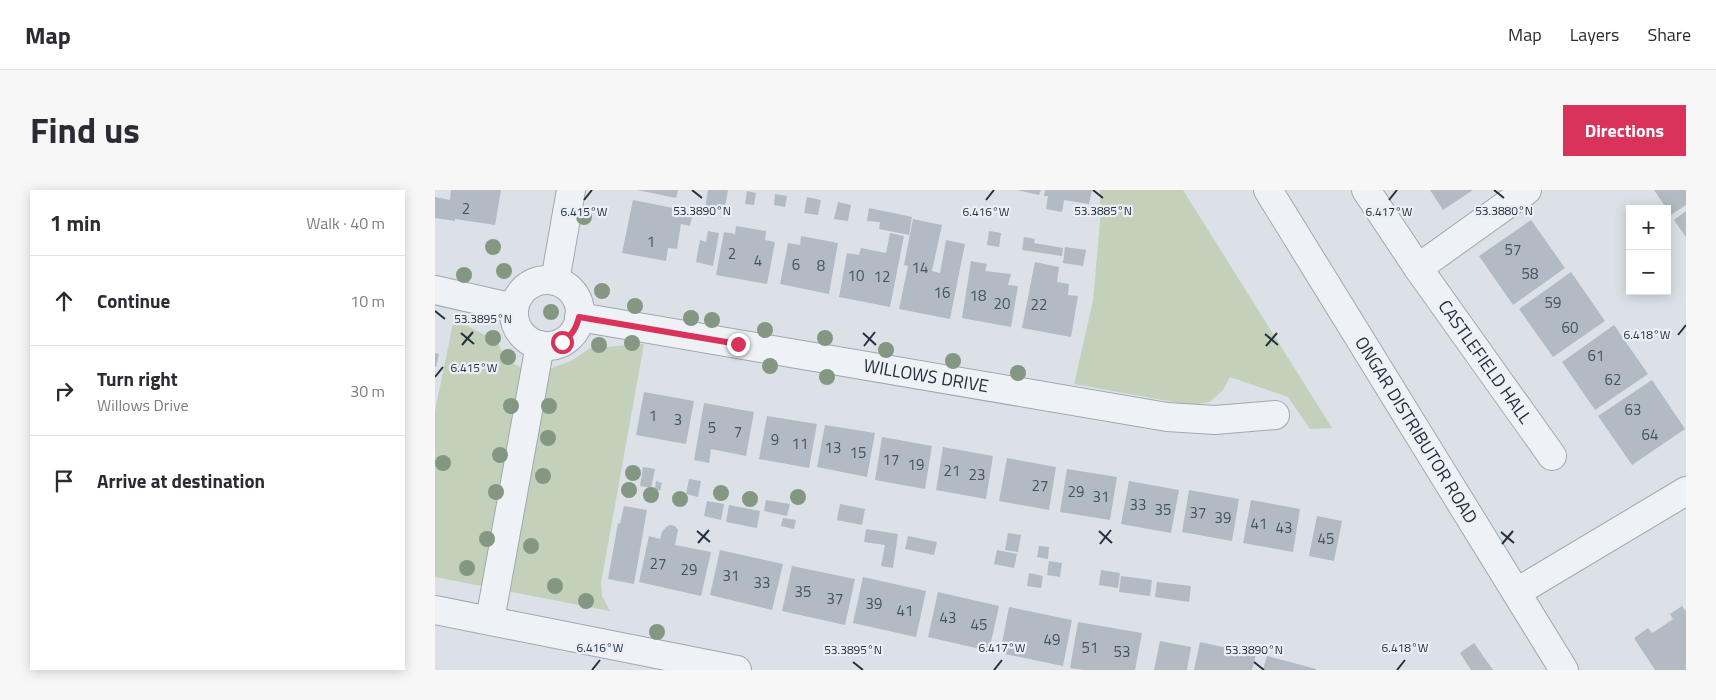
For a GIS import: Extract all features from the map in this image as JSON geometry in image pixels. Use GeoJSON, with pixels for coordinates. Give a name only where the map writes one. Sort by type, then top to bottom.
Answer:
{"type":"FeatureCollection","features":[{"type":"Feature","properties":{"kind":"street"},"geometry":{"type":"LineString","coordinates":[[555,281],[571,190]]}},
{"type":"Feature","properties":{"kind":"street","name":"ONGAR DISTRIBUTOR ROAD"},"geometry":{"type":"LineString","coordinates":[[1268,190],[1564,670]]}},
{"type":"Feature","properties":{"kind":"street","name":"CASTLEFIELD HALL"},"geometry":{"type":"LineString","coordinates":[[1366,190],[1418,268],[1552,456]]}},
{"type":"Feature","properties":{"kind":"street"},"geometry":{"type":"LineString","coordinates":[[1418,268],[1527,190]]}},
{"type":"Feature","properties":{"kind":"street"},"geometry":{"type":"LineString","coordinates":[[544,280],[555,281],[564,284],[576,298],[579,307],[579,317],[576,327],[570,336],[562,342],[540,345],[531,341],[517,328],[514,308],[517,298],[524,289],[533,283],[544,280]]}},
{"type":"Feature","properties":{"kind":"street"},"geometry":{"type":"LineString","coordinates":[[435,290],[514,308]]}},
{"type":"Feature","properties":{"kind":"street","name":"WILLOWS DRIVE"},"geometry":{"type":"LineString","coordinates":[[579,317],[1167,417],[1215,420],[1275,415]]}},
{"type":"Feature","properties":{"kind":"street"},"geometry":{"type":"LineString","coordinates":[[490,620],[540,345]]}},
{"type":"Feature","properties":{"kind":"street"},"geometry":{"type":"LineString","coordinates":[[1517,592],[1686,491]]}},
{"type":"Feature","properties":{"kind":"street"},"geometry":{"type":"LineString","coordinates":[[435,610],[737,670]]}},
{"type":"Feature","properties":{"kind":"green space"},"geometry":{"type":"Polygon","coordinates":[[[1100,190],[1183,190],[1332,428],[1310,429],[1288,397],[1230,377],[1223,390],[1210,402],[1190,405],[1074,384],[1093,301],[1100,222],[1100,190]]]}},
{"type":"Feature","properties":{"kind":"green space"},"geometry":{"type":"Polygon","coordinates":[[[454,319],[498,342],[504,359],[524,369],[546,370],[571,361],[590,348],[644,344],[601,583],[602,596],[610,611],[435,577],[435,411],[454,319]]]}},
{"type":"Feature","properties":{"kind":"building"},"geometry":{"type":"Polygon","coordinates":[[[451,190],[501,190],[495,225],[435,218],[435,197],[450,200],[451,190]]]}},
{"type":"Feature","properties":{"kind":"building"},"geometry":{"type":"Polygon","coordinates":[[[637,190],[678,190],[676,198],[637,190]]]}},
{"type":"Feature","properties":{"kind":"building"},"geometry":{"type":"Polygon","coordinates":[[[708,190],[728,190],[724,213],[705,209],[708,190]]]}},
{"type":"Feature","properties":{"kind":"building"},"geometry":{"type":"Polygon","coordinates":[[[1017,190],[1041,190],[1039,195],[1017,190]]]}},
{"type":"Feature","properties":{"kind":"building"},"geometry":{"type":"Polygon","coordinates":[[[1045,190],[1092,190],[1089,204],[1064,200],[1062,212],[1046,209],[1048,196],[1044,196],[1045,190]]]}},
{"type":"Feature","properties":{"kind":"building"},"geometry":{"type":"Polygon","coordinates":[[[1430,190],[1473,190],[1443,210],[1430,190]]]}},
{"type":"Feature","properties":{"kind":"building"},"geometry":{"type":"Polygon","coordinates":[[[1654,190],[1686,190],[1686,205],[1671,215],[1671,205],[1664,205],[1654,190]]]}},
{"type":"Feature","properties":{"kind":"building"},"geometry":{"type":"Polygon","coordinates":[[[747,191],[756,193],[754,205],[745,204],[747,191]]]}},
{"type":"Feature","properties":{"kind":"building"},"geometry":{"type":"Polygon","coordinates":[[[775,194],[787,196],[785,207],[774,205],[775,194]]]}},
{"type":"Feature","properties":{"kind":"building"},"geometry":{"type":"Polygon","coordinates":[[[807,197],[821,200],[818,215],[804,213],[807,197]]]}},
{"type":"Feature","properties":{"kind":"building"},"geometry":{"type":"Polygon","coordinates":[[[633,200],[693,212],[690,226],[681,224],[677,249],[668,248],[666,261],[622,253],[633,200]]]}},
{"type":"Feature","properties":{"kind":"building"},"geometry":{"type":"Polygon","coordinates":[[[838,202],[851,205],[848,221],[834,219],[838,202]]]}},
{"type":"Feature","properties":{"kind":"building"},"geometry":{"type":"Polygon","coordinates":[[[869,208],[912,217],[909,235],[879,229],[880,222],[867,221],[869,208]]]}},
{"type":"Feature","properties":{"kind":"building"},"geometry":{"type":"Polygon","coordinates":[[[1686,211],[1686,237],[1674,220],[1686,211]]]}},
{"type":"Feature","properties":{"kind":"building"},"geometry":{"type":"Polygon","coordinates":[[[913,219],[942,225],[932,271],[940,273],[946,240],[965,244],[950,319],[899,309],[908,266],[904,265],[913,219]]]}},
{"type":"Feature","properties":{"kind":"building"},"geometry":{"type":"Polygon","coordinates":[[[1531,220],[1565,268],[1513,305],[1479,256],[1531,220]]]}},
{"type":"Feature","properties":{"kind":"building"},"geometry":{"type":"Polygon","coordinates":[[[736,226],[766,231],[765,240],[775,242],[767,284],[716,275],[724,232],[735,234],[736,226]]]}},
{"type":"Feature","properties":{"kind":"building"},"geometry":{"type":"Polygon","coordinates":[[[708,231],[719,233],[713,266],[696,262],[700,240],[706,242],[708,231]]]}},
{"type":"Feature","properties":{"kind":"building"},"geometry":{"type":"Polygon","coordinates":[[[989,231],[1001,233],[999,247],[987,245],[989,231]]]}},
{"type":"Feature","properties":{"kind":"building"},"geometry":{"type":"Polygon","coordinates":[[[890,233],[904,236],[890,307],[839,297],[847,253],[859,255],[861,248],[886,253],[890,233]]]}},
{"type":"Feature","properties":{"kind":"building"},"geometry":{"type":"Polygon","coordinates":[[[801,236],[838,243],[829,294],[780,284],[788,243],[800,245],[801,236]]]}},
{"type":"Feature","properties":{"kind":"building"},"geometry":{"type":"Polygon","coordinates":[[[1024,237],[1035,239],[1034,243],[1063,248],[1062,256],[1022,250],[1024,237]]]}},
{"type":"Feature","properties":{"kind":"building"},"geometry":{"type":"Polygon","coordinates":[[[1065,247],[1086,250],[1083,266],[1063,263],[1065,247]]]}},
{"type":"Feature","properties":{"kind":"building"},"geometry":{"type":"Polygon","coordinates":[[[971,261],[987,264],[985,271],[1011,274],[1008,285],[1018,286],[1011,327],[962,318],[971,261]]]}},
{"type":"Feature","properties":{"kind":"building"},"geometry":{"type":"Polygon","coordinates":[[[1035,262],[1059,267],[1057,282],[1069,284],[1068,295],[1078,296],[1071,337],[1022,328],[1035,262]]]}},
{"type":"Feature","properties":{"kind":"building"},"geometry":{"type":"Polygon","coordinates":[[[1571,272],[1605,321],[1553,357],[1519,309],[1571,272]]]}},
{"type":"Feature","properties":{"kind":"building"},"geometry":{"type":"Polygon","coordinates":[[[1614,325],[1648,374],[1595,410],[1562,362],[1614,325]]]}},
{"type":"Feature","properties":{"kind":"building"},"geometry":{"type":"Polygon","coordinates":[[[435,353],[439,354],[436,367],[435,367],[435,353]]]}},
{"type":"Feature","properties":{"kind":"building"},"geometry":{"type":"Polygon","coordinates":[[[1652,380],[1685,429],[1632,465],[1598,416],[1652,380]]]}},
{"type":"Feature","properties":{"kind":"building"},"geometry":{"type":"Polygon","coordinates":[[[644,392],[694,401],[686,444],[636,435],[644,392]]]}},
{"type":"Feature","properties":{"kind":"building"},"geometry":{"type":"Polygon","coordinates":[[[704,403],[754,412],[746,456],[711,449],[709,463],[694,460],[704,403]]]}},
{"type":"Feature","properties":{"kind":"building"},"geometry":{"type":"Polygon","coordinates":[[[767,416],[817,424],[809,468],[759,459],[767,416]]]}},
{"type":"Feature","properties":{"kind":"building"},"geometry":{"type":"Polygon","coordinates":[[[825,425],[875,433],[867,477],[817,467],[825,425]]]}},
{"type":"Feature","properties":{"kind":"building"},"geometry":{"type":"Polygon","coordinates":[[[882,437],[932,446],[925,489],[875,480],[882,437]]]}},
{"type":"Feature","properties":{"kind":"building"},"geometry":{"type":"Polygon","coordinates":[[[943,447],[993,456],[986,499],[936,490],[943,447]]]}},
{"type":"Feature","properties":{"kind":"building"},"geometry":{"type":"Polygon","coordinates":[[[1007,458],[1056,467],[1049,510],[999,501],[1007,458]]]}},
{"type":"Feature","properties":{"kind":"building"},"geometry":{"type":"Polygon","coordinates":[[[643,467],[655,469],[651,488],[640,486],[643,467]]]}},
{"type":"Feature","properties":{"kind":"building"},"geometry":{"type":"Polygon","coordinates":[[[1067,469],[1117,477],[1110,520],[1060,512],[1067,469]]]}},
{"type":"Feature","properties":{"kind":"building"},"geometry":{"type":"Polygon","coordinates":[[[689,479],[701,481],[698,497],[686,494],[689,479]]]}},
{"type":"Feature","properties":{"kind":"building"},"geometry":{"type":"Polygon","coordinates":[[[656,481],[662,483],[660,491],[655,489],[656,481]]]}},
{"type":"Feature","properties":{"kind":"building"},"geometry":{"type":"Polygon","coordinates":[[[1129,481],[1179,490],[1171,533],[1121,524],[1129,481]]]}},
{"type":"Feature","properties":{"kind":"building"},"geometry":{"type":"Polygon","coordinates":[[[1189,490],[1239,499],[1232,541],[1182,532],[1189,490]]]}},
{"type":"Feature","properties":{"kind":"building"},"geometry":{"type":"Polygon","coordinates":[[[766,500],[790,504],[787,516],[764,511],[766,500]]]}},
{"type":"Feature","properties":{"kind":"building"},"geometry":{"type":"Polygon","coordinates":[[[1251,500],[1300,509],[1293,552],[1243,543],[1251,500]]]}},
{"type":"Feature","properties":{"kind":"building"},"geometry":{"type":"Polygon","coordinates":[[[707,501],[724,504],[721,520],[704,516],[707,501]]]}},
{"type":"Feature","properties":{"kind":"building"},"geometry":{"type":"Polygon","coordinates":[[[840,504],[865,509],[862,525],[837,520],[840,504]]]}},
{"type":"Feature","properties":{"kind":"building"},"geometry":{"type":"Polygon","coordinates":[[[729,505],[760,511],[757,528],[726,522],[729,505]]]}},
{"type":"Feature","properties":{"kind":"building"},"geometry":{"type":"Polygon","coordinates":[[[624,506],[647,510],[634,584],[608,579],[618,523],[620,524],[624,506]]]}},
{"type":"Feature","properties":{"kind":"building"},"geometry":{"type":"Polygon","coordinates":[[[1317,516],[1342,521],[1334,561],[1309,556],[1317,516]]]}},
{"type":"Feature","properties":{"kind":"building"},"geometry":{"type":"Polygon","coordinates":[[[783,518],[796,520],[794,529],[781,526],[783,518]]]}},
{"type":"Feature","properties":{"kind":"building"},"geometry":{"type":"Polygon","coordinates":[[[670,525],[675,526],[678,530],[675,545],[711,552],[701,596],[639,582],[649,536],[660,539],[662,532],[670,525]]]}},
{"type":"Feature","properties":{"kind":"building"},"geometry":{"type":"Polygon","coordinates":[[[866,529],[898,534],[893,568],[881,566],[885,545],[864,542],[866,529]]]}},
{"type":"Feature","properties":{"kind":"building"},"geometry":{"type":"Polygon","coordinates":[[[1008,533],[1021,535],[1018,552],[1005,550],[1008,533]]]}},
{"type":"Feature","properties":{"kind":"building"},"geometry":{"type":"Polygon","coordinates":[[[908,536],[937,542],[934,555],[905,549],[908,536]]]}},
{"type":"Feature","properties":{"kind":"building"},"geometry":{"type":"Polygon","coordinates":[[[1039,546],[1049,547],[1048,559],[1037,557],[1039,546]]]}},
{"type":"Feature","properties":{"kind":"building"},"geometry":{"type":"Polygon","coordinates":[[[720,550],[783,564],[772,610],[710,595],[720,550]]]}},
{"type":"Feature","properties":{"kind":"building"},"geometry":{"type":"Polygon","coordinates":[[[997,550],[1017,554],[1014,568],[994,564],[997,550]]]}},
{"type":"Feature","properties":{"kind":"building"},"geometry":{"type":"Polygon","coordinates":[[[1049,561],[1062,563],[1060,577],[1047,575],[1049,561]]]}},
{"type":"Feature","properties":{"kind":"building"},"geometry":{"type":"Polygon","coordinates":[[[792,566],[855,579],[845,625],[782,611],[792,566]]]}},
{"type":"Feature","properties":{"kind":"building"},"geometry":{"type":"Polygon","coordinates":[[[1101,570],[1120,573],[1118,588],[1099,585],[1101,570]]]}},
{"type":"Feature","properties":{"kind":"building"},"geometry":{"type":"Polygon","coordinates":[[[1029,573],[1043,576],[1041,588],[1027,586],[1029,573]]]}},
{"type":"Feature","properties":{"kind":"building"},"geometry":{"type":"Polygon","coordinates":[[[1121,576],[1152,580],[1150,596],[1119,592],[1121,576]]]}},
{"type":"Feature","properties":{"kind":"building"},"geometry":{"type":"Polygon","coordinates":[[[863,577],[926,591],[916,637],[853,623],[863,577]]]}},
{"type":"Feature","properties":{"kind":"building"},"geometry":{"type":"Polygon","coordinates":[[[1157,582],[1191,586],[1189,602],[1155,597],[1157,582]]]}},
{"type":"Feature","properties":{"kind":"building"},"geometry":{"type":"Polygon","coordinates":[[[938,592],[999,606],[989,651],[928,637],[938,592]]]}},
{"type":"Feature","properties":{"kind":"building"},"geometry":{"type":"Polygon","coordinates":[[[1682,606],[1686,611],[1686,670],[1655,670],[1634,638],[1648,628],[1652,633],[1660,628],[1673,619],[1670,614],[1682,606]]]}},
{"type":"Feature","properties":{"kind":"building"},"geometry":{"type":"Polygon","coordinates":[[[1009,607],[1072,620],[1063,666],[1000,653],[1009,607]]]}},
{"type":"Feature","properties":{"kind":"building"},"geometry":{"type":"Polygon","coordinates":[[[1078,622],[1142,633],[1135,670],[1083,670],[1070,668],[1078,622]]]}},
{"type":"Feature","properties":{"kind":"building"},"geometry":{"type":"Polygon","coordinates":[[[1160,641],[1191,647],[1187,670],[1154,670],[1160,641]]]}},
{"type":"Feature","properties":{"kind":"building"},"geometry":{"type":"Polygon","coordinates":[[[1200,642],[1256,654],[1252,670],[1194,670],[1200,642]]]}},
{"type":"Feature","properties":{"kind":"building"},"geometry":{"type":"Polygon","coordinates":[[[1474,643],[1493,670],[1471,670],[1460,653],[1474,643]]]}},
{"type":"Feature","properties":{"kind":"building"},"geometry":{"type":"Polygon","coordinates":[[[1267,656],[1316,669],[1316,670],[1263,670],[1267,656]]]}},
{"type":"Feature","properties":{"kind":"route"},"geometry":{"type":"LineString","coordinates":[[562,342],[570,336],[576,327],[579,317],[738,344]]}}]}
